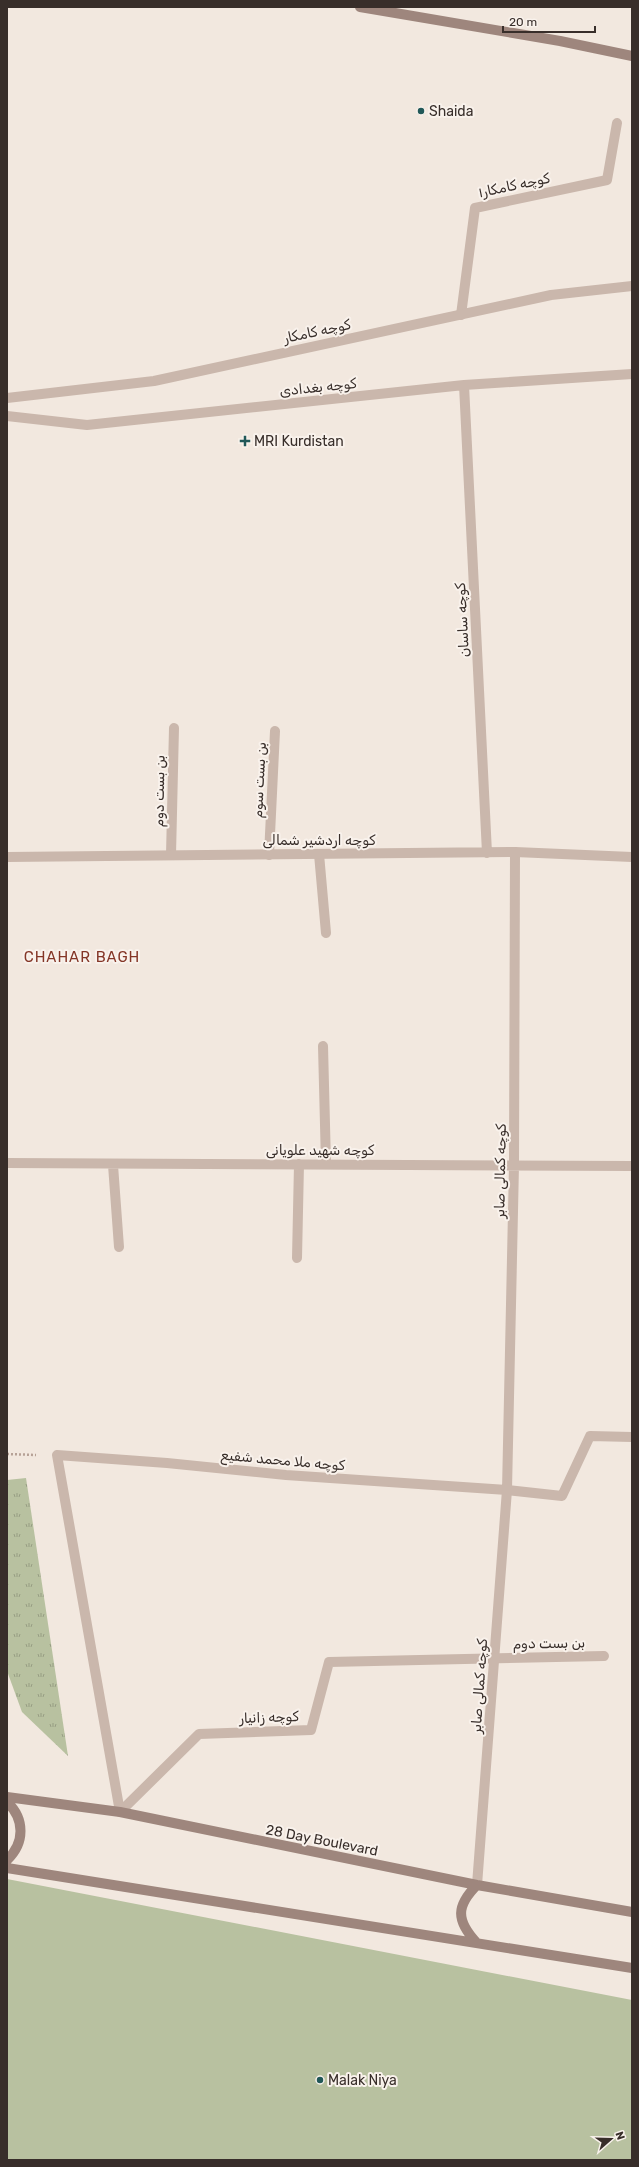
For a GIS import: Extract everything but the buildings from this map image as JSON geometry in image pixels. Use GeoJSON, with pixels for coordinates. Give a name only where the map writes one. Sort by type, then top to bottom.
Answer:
{"type":"FeatureCollection","features":[{"type":"Feature","properties":{"kind":"main road"},"geometry":{"type":"LineString","coordinates":[[360,7],[560,41],[632,56]]}},
{"type":"Feature","properties":{"kind":"main road","name":"28 Day Boulevard"},"geometry":{"type":"LineString","coordinates":[[7,1796],[120,1812],[477,1885],[632,1912]]}},
{"type":"Feature","properties":{"kind":"main road"},"geometry":{"type":"LineString","coordinates":[[7,1802],[12,1807],[20,1821],[21,1839],[14,1854],[7,1860]]}},
{"type":"Feature","properties":{"kind":"main road"},"geometry":{"type":"LineString","coordinates":[[7,1868],[632,1968]]}},
{"type":"Feature","properties":{"kind":"main road"},"geometry":{"type":"LineString","coordinates":[[476,1942],[464,1930],[461,1913],[465,1897],[477,1885]]}},
{"type":"Feature","properties":{"kind":"street","name":"کوچه کامکار۱"},"geometry":{"type":"LineString","coordinates":[[461,314],[475,208],[607,180],[617,123]]}},
{"type":"Feature","properties":{"kind":"street","name":"کوچه کامکار"},"geometry":{"type":"LineString","coordinates":[[7,398],[154,381],[552,295],[632,286]]}},
{"type":"Feature","properties":{"kind":"street","name":"کوچه بغدادی"},"geometry":{"type":"LineString","coordinates":[[7,416],[88,425],[464,385],[632,374]]}},
{"type":"Feature","properties":{"kind":"street","name":"کوچه ساسان"},"geometry":{"type":"LineString","coordinates":[[464,385],[487,853]]}},
{"type":"Feature","properties":{"kind":"street","name":"بن بست دوم"},"geometry":{"type":"LineString","coordinates":[[171,856],[174,728]]}},
{"type":"Feature","properties":{"kind":"street","name":"بن بست سوم"},"geometry":{"type":"LineString","coordinates":[[269,855],[275,731]]}},
{"type":"Feature","properties":{"kind":"street","name":"کوچه اردشیر شمالی"},"geometry":{"type":"LineString","coordinates":[[7,857],[515,852],[632,857]]}},
{"type":"Feature","properties":{"kind":"street","name":"کوچه کمالی صابر"},"geometry":{"type":"LineString","coordinates":[[477,1885],[496,1658],[507,1490],[514,1165],[515,852]]}},
{"type":"Feature","properties":{"kind":"street"},"geometry":{"type":"LineString","coordinates":[[319,854],[326,933]]}},
{"type":"Feature","properties":{"kind":"street"},"geometry":{"type":"LineString","coordinates":[[323,1046],[326,1164]]}},
{"type":"Feature","properties":{"kind":"street","name":"کوچه شهید علویانی"},"geometry":{"type":"LineString","coordinates":[[7,1163],[113,1165],[326,1164],[632,1166]]}},
{"type":"Feature","properties":{"kind":"street"},"geometry":{"type":"LineString","coordinates":[[297,1258],[299,1164]]}},
{"type":"Feature","properties":{"kind":"street"},"geometry":{"type":"LineString","coordinates":[[113,1165],[119,1247]]}},
{"type":"Feature","properties":{"kind":"street"},"geometry":{"type":"LineString","coordinates":[[507,1490],[562,1496],[590,1436],[632,1437]]}},
{"type":"Feature","properties":{"kind":"street"},"geometry":{"type":"LineString","coordinates":[[57,1455],[120,1812]]}},
{"type":"Feature","properties":{"kind":"street","name":"کوچه ملا محمد شفیع"},"geometry":{"type":"LineString","coordinates":[[57,1455],[167,1463],[286,1476],[507,1490]]}},
{"type":"Feature","properties":{"kind":"street","name":"بن بست دوم"},"geometry":{"type":"LineString","coordinates":[[496,1658],[604,1656]]}},
{"type":"Feature","properties":{"kind":"street","name":"کوچه زانیار"},"geometry":{"type":"LineString","coordinates":[[120,1812],[199,1734],[311,1730],[329,1662],[496,1658]]}},
{"type":"Feature","properties":{"kind":"path"},"geometry":{"type":"LineString","coordinates":[[7,1454],[57,1455]]}},
{"type":"Feature","properties":{"kind":"green space"},"geometry":{"type":"Polygon","coordinates":[[[26,1478],[68,1756],[22,1712],[7,1671],[7,1480],[26,1478]]]}},
{"type":"Feature","properties":{"kind":"green space","name":"Malak Niya"},"geometry":{"type":"Polygon","coordinates":[[[7,1879],[632,2000],[632,2160],[7,2160],[7,1879]]]}},
{"type":"Feature","properties":{"kind":"place","name":"Shaida"},"geometry":{"type":"Point","coordinates":[421,111]}},
{"type":"Feature","properties":{"kind":"place","name":"MRI Kurdistan"},"geometry":{"type":"Point","coordinates":[245,441]}},
{"type":"Feature","properties":{"kind":"place","name":"Malak Niya"},"geometry":{"type":"Point","coordinates":[320,2080]}},
{"type":"Feature","properties":{"kind":"district","name":"CHAHAR BAGH"},"geometry":{"type":"Point","coordinates":[82,957]}}]}
